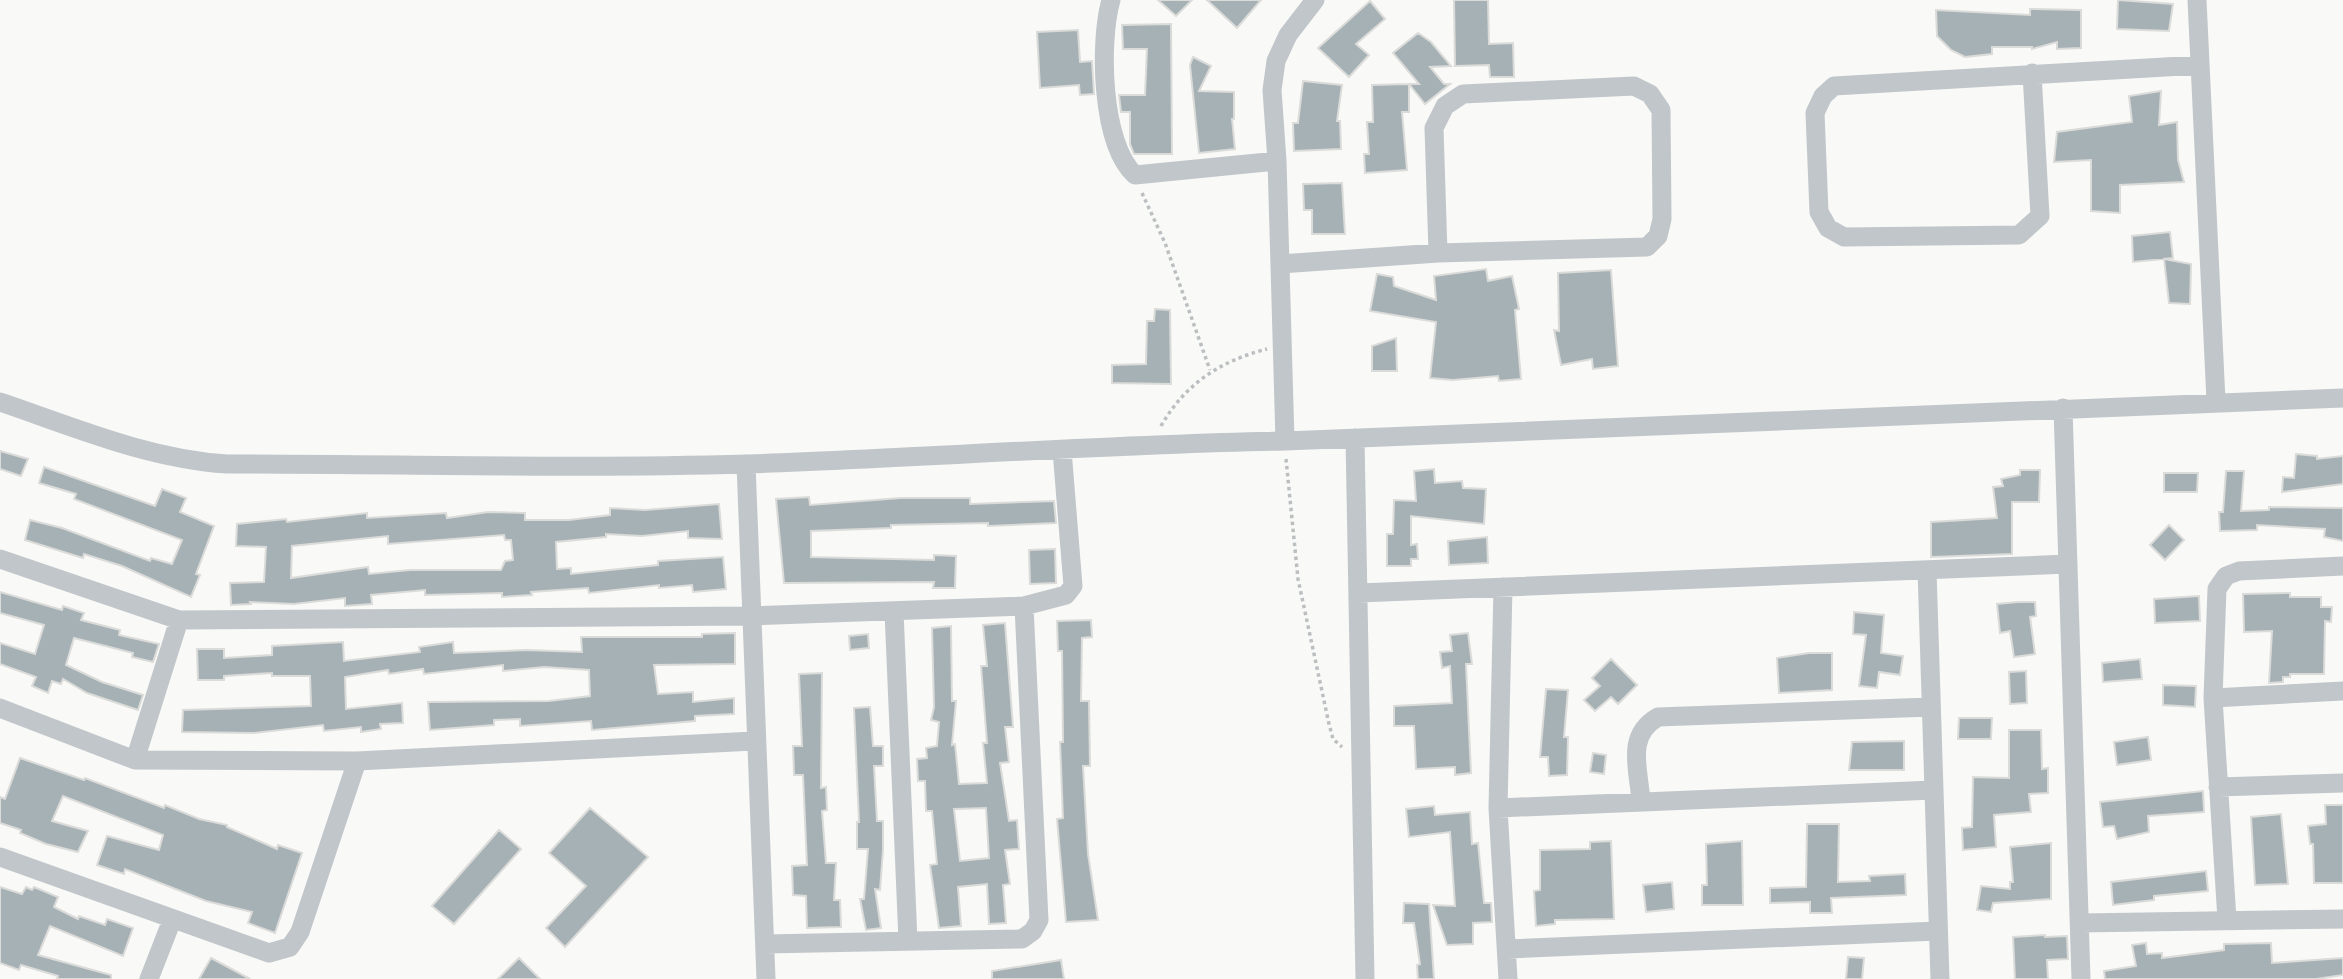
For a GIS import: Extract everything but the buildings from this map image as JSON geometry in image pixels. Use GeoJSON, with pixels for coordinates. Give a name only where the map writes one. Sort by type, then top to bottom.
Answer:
{"type":"FeatureCollection","features":[{"type":"Feature","properties":{"kind":"street"},"geometry":{"type":"LineString","coordinates":[[1111,0],[1104,44],[1107,89],[1118,153],[1124,166],[1135,175],[1277,161]]}},
{"type":"Feature","properties":{"kind":"street"},"geometry":{"type":"LineString","coordinates":[[1285,441],[1277,161],[1272,90],[1276,61],[1288,36],[1315,0]]}},
{"type":"Feature","properties":{"kind":"street"},"geometry":{"type":"LineString","coordinates":[[2197,0],[2216,401]]}},
{"type":"Feature","properties":{"kind":"street"},"geometry":{"type":"LineString","coordinates":[[2032,73],[2040,216],[2032,227],[2019,235],[1857,237],[1844,237],[1828,228],[1819,212],[1815,113],[1823,96],[1834,86],[2032,73],[2200,65]]}},
{"type":"Feature","properties":{"kind":"street"},"geometry":{"type":"LineString","coordinates":[[1280,264],[1438,253],[1647,247],[1658,236],[1662,219],[1661,110],[1650,94],[1634,86],[1463,94],[1445,106],[1434,128],[1438,253]]}},
{"type":"Feature","properties":{"kind":"street"},"geometry":{"type":"LineString","coordinates":[[0,402],[149,453],[188,462],[746,464],[1062,450],[1151,443],[1285,441],[2216,401],[2343,398]]}},
{"type":"Feature","properties":{"kind":"street"},"geometry":{"type":"LineString","coordinates":[[2063,408],[2081,979]]}},
{"type":"Feature","properties":{"kind":"street"},"geometry":{"type":"LineString","coordinates":[[1355,438],[1365,979]]}},
{"type":"Feature","properties":{"kind":"street"},"geometry":{"type":"LineString","coordinates":[[0,559],[179,620],[750,617],[1024,606],[1066,595],[1073,586],[1062,450]]}},
{"type":"Feature","properties":{"kind":"street"},"geometry":{"type":"LineString","coordinates":[[746,464],[754,741],[766,979]]}},
{"type":"Feature","properties":{"kind":"street"},"geometry":{"type":"LineString","coordinates":[[1359,593],[2068,564]]}},
{"type":"Feature","properties":{"kind":"street"},"geometry":{"type":"LineString","coordinates":[[2227,920],[2213,698],[2217,589],[2226,576],[2239,572],[2343,566]]}},
{"type":"Feature","properties":{"kind":"street"},"geometry":{"type":"LineString","coordinates":[[1927,570],[1940,979]]}},
{"type":"Feature","properties":{"kind":"street"},"geometry":{"type":"LineString","coordinates":[[1503,587],[1499,808],[1508,979]]}},
{"type":"Feature","properties":{"kind":"street"},"geometry":{"type":"LineString","coordinates":[[765,944],[1022,939],[1033,931],[1039,920],[1024,606]]}},
{"type":"Feature","properties":{"kind":"street"},"geometry":{"type":"LineString","coordinates":[[894,611],[908,942]]}},
{"type":"Feature","properties":{"kind":"street"},"geometry":{"type":"LineString","coordinates":[[135,760],[179,620]]}},
{"type":"Feature","properties":{"kind":"street"},"geometry":{"type":"LineString","coordinates":[[2213,698],[2343,691]]}},
{"type":"Feature","properties":{"kind":"street"},"geometry":{"type":"LineString","coordinates":[[1642,802],[1636,740],[1645,724],[1658,717],[1931,706]]}},
{"type":"Feature","properties":{"kind":"street"},"geometry":{"type":"LineString","coordinates":[[0,708],[135,760],[358,761],[754,741]]}},
{"type":"Feature","properties":{"kind":"street"},"geometry":{"type":"LineString","coordinates":[[0,857],[270,953],[290,947],[300,932],[358,761]]}},
{"type":"Feature","properties":{"kind":"street"},"geometry":{"type":"LineString","coordinates":[[2218,787],[2343,783]]}},
{"type":"Feature","properties":{"kind":"street"},"geometry":{"type":"LineString","coordinates":[[1499,808],[1934,790]]}},
{"type":"Feature","properties":{"kind":"street"},"geometry":{"type":"LineString","coordinates":[[2080,923],[2343,919]]}},
{"type":"Feature","properties":{"kind":"street"},"geometry":{"type":"LineString","coordinates":[[149,979],[172,920]]}},
{"type":"Feature","properties":{"kind":"street"},"geometry":{"type":"LineString","coordinates":[[1507,948],[1938,932]]}},
{"type":"Feature","properties":{"kind":"path"},"geometry":{"type":"LineString","coordinates":[[1135,175],[1165,243],[1210,370]]}},
{"type":"Feature","properties":{"kind":"path"},"geometry":{"type":"LineString","coordinates":[[1151,443],[1173,405],[1210,370],[1244,355],[1283,345]]}},
{"type":"Feature","properties":{"kind":"path"},"geometry":{"type":"LineString","coordinates":[[1285,441],[1298,579],[1329,724],[1333,740],[1362,765]]}}]}
